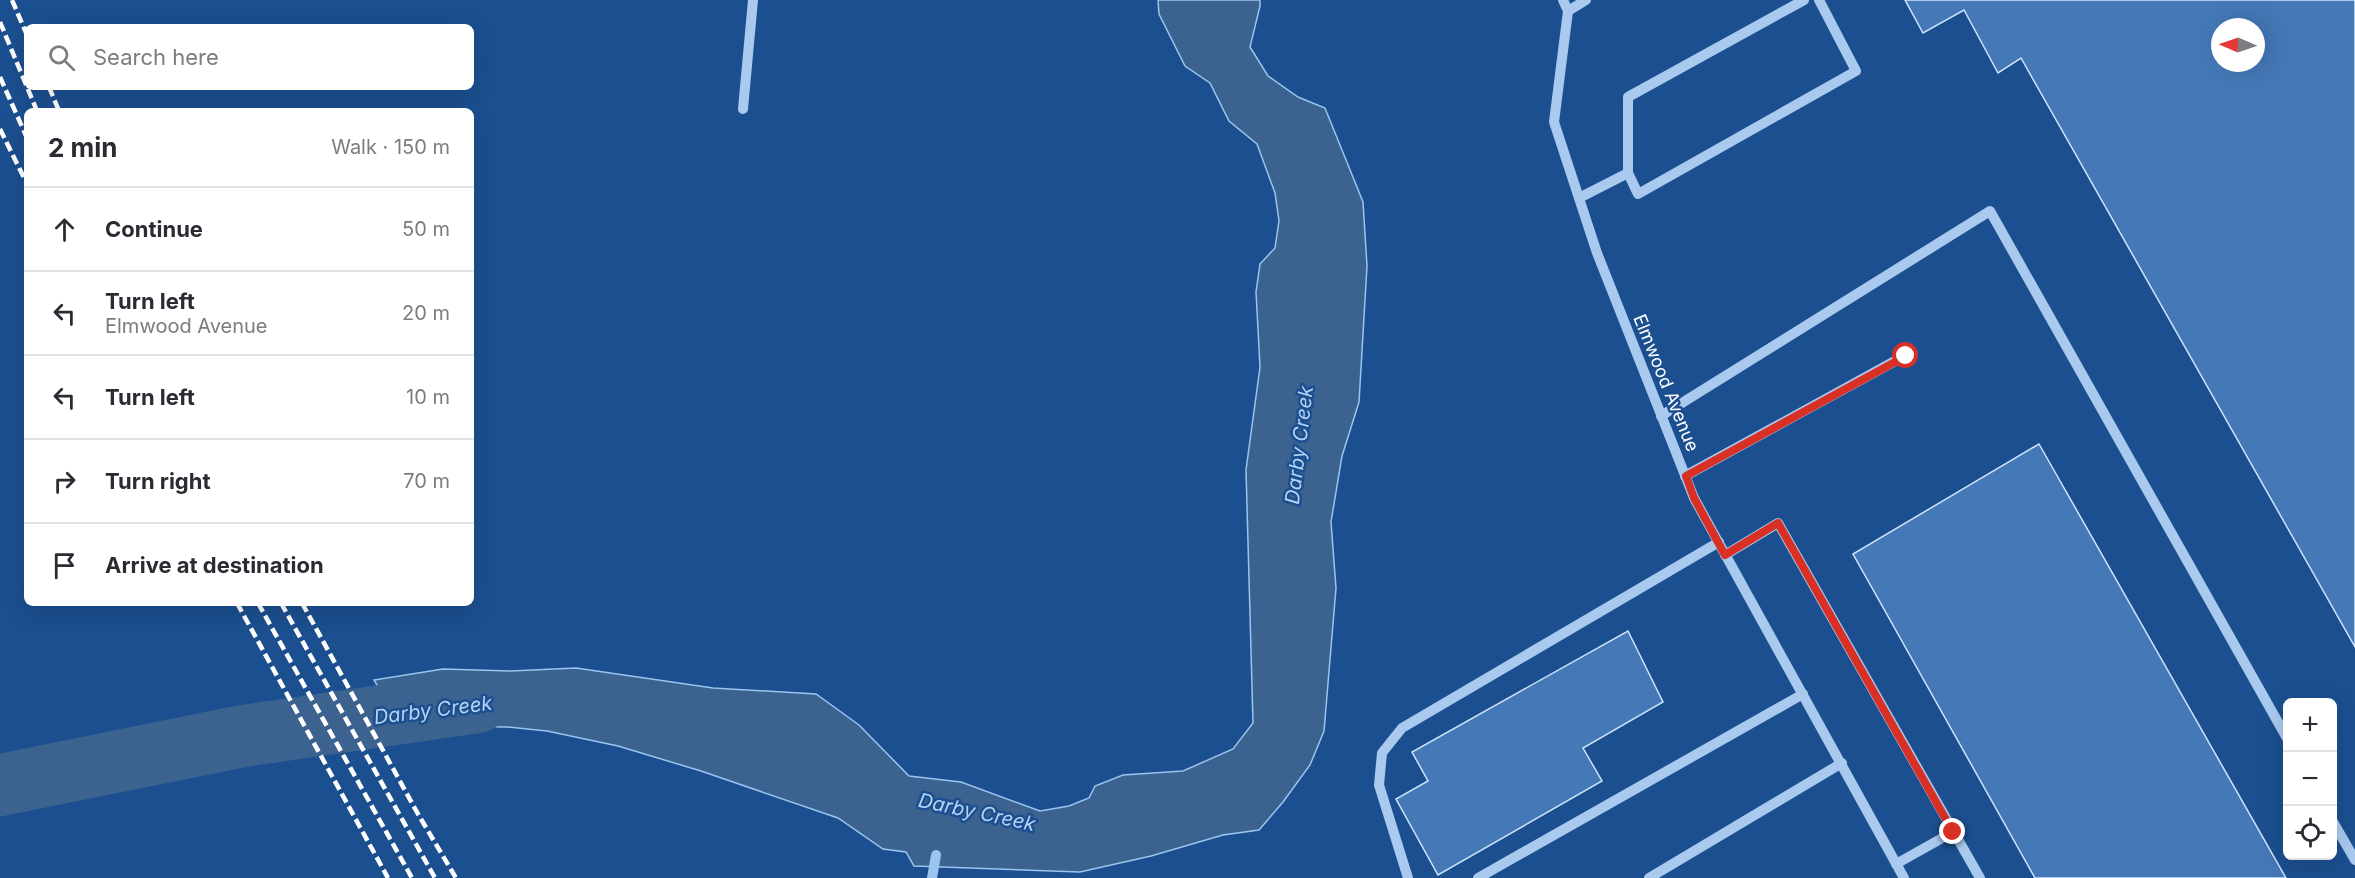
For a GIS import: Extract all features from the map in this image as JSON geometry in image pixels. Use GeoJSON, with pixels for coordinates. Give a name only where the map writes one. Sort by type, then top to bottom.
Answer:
{"type":"FeatureCollection","features":[{"type":"Feature","properties":{"kind":"street"},"geometry":{"type":"LineString","coordinates":[[743,110],[753,0]]}},
{"type":"Feature","properties":{"kind":"street"},"geometry":{"type":"LineString","coordinates":[[1563,0],[1568,11],[1586,0]]}},
{"type":"Feature","properties":{"kind":"street"},"geometry":{"type":"LineString","coordinates":[[1804,0],[1628,97],[1628,173],[1638,194],[1856,71],[1819,0]]}},
{"type":"Feature","properties":{"kind":"street","name":"Elmwood Avenue"},"geometry":{"type":"LineString","coordinates":[[1568,11],[1554,122],[1597,253],[1694,498],[1904,878]]}},
{"type":"Feature","properties":{"kind":"street"},"geometry":{"type":"LineString","coordinates":[[1579,198],[1628,173]]}},
{"type":"Feature","properties":{"kind":"street"},"geometry":{"type":"LineString","coordinates":[[1661,416],[1990,211],[2283,731]]}},
{"type":"Feature","properties":{"kind":"street"},"geometry":{"type":"LineString","coordinates":[[1686,476],[1906,356]]}},
{"type":"Feature","properties":{"kind":"street"},"geometry":{"type":"LineString","coordinates":[[1725,555],[1778,523],[1980,878]]}},
{"type":"Feature","properties":{"kind":"street"},"geometry":{"type":"LineString","coordinates":[[1408,878],[1379,785],[1382,753],[1402,728],[1719,542]]}},
{"type":"Feature","properties":{"kind":"street"},"geometry":{"type":"LineString","coordinates":[[1478,878],[1803,694]]}},
{"type":"Feature","properties":{"kind":"street"},"geometry":{"type":"LineString","coordinates":[[1649,878],[1842,763]]}},
{"type":"Feature","properties":{"kind":"street"},"geometry":{"type":"LineString","coordinates":[[2337,829],[2355,860]]}},
{"type":"Feature","properties":{"kind":"street"},"geometry":{"type":"LineString","coordinates":[[1896,864],[1953,832]]}},
{"type":"Feature","properties":{"kind":"water"},"geometry":{"type":"Polygon","coordinates":[[[1158,0],[1260,0],[1250,47],[1268,76],[1298,97],[1325,108],[1363,202],[1367,266],[1359,402],[1342,456],[1331,522],[1336,588],[1324,731],[1310,765],[1259,830],[1223,835],[1151,856],[1080,872],[914,866],[906,852],[883,849],[838,818],[701,771],[618,746],[547,731],[507,727],[401,726],[374,680],[443,669],[511,671],[576,668],[713,688],[816,694],[859,725],[909,776],[961,782],[1040,811],[1069,806],[1089,798],[1095,786],[1123,775],[1183,771],[1233,749],[1253,723],[1246,470],[1260,367],[1256,292],[1260,264],[1275,248],[1279,221],[1275,193],[1257,144],[1229,121],[1210,83],[1185,66],[1159,14],[1158,0]]]}},
{"type":"Feature","properties":{"kind":"building"},"geometry":{"type":"Polygon","coordinates":[[[1905,0],[2355,0],[2355,647],[2021,58],[1998,73],[1964,10],[1923,33],[1905,0]]]}},
{"type":"Feature","properties":{"kind":"building"},"geometry":{"type":"Polygon","coordinates":[[[2039,444],[2286,878],[2035,878],[1853,554],[2039,444]]]}},
{"type":"Feature","properties":{"kind":"building"},"geometry":{"type":"Polygon","coordinates":[[[1628,631],[1663,702],[1583,748],[1602,781],[1438,875],[1396,799],[1428,781],[1412,752],[1628,631]]]}},
{"type":"Feature","properties":{"kind":"waterway","name":"Darby Creek"},"geometry":{"type":"LineString","coordinates":[[0,785],[243,736],[478,702]]}},
{"type":"Feature","properties":{"kind":"waterway"},"geometry":{"type":"LineString","coordinates":[[932,878],[936,855]]}},
{"type":"Feature","properties":{"kind":"railway"},"geometry":{"type":"LineString","coordinates":[[12,0],[24,28]]}},
{"type":"Feature","properties":{"kind":"railway"},"geometry":{"type":"LineString","coordinates":[[0,22],[24,80]]}},
{"type":"Feature","properties":{"kind":"railway"},"geometry":{"type":"LineString","coordinates":[[0,77],[24,131]]}},
{"type":"Feature","properties":{"kind":"railway"},"geometry":{"type":"LineString","coordinates":[[28,90],[36,108]]}},
{"type":"Feature","properties":{"kind":"railway"},"geometry":{"type":"LineString","coordinates":[[50,90],[58,108]]}},
{"type":"Feature","properties":{"kind":"railway"},"geometry":{"type":"LineString","coordinates":[[0,129],[24,178]]}},
{"type":"Feature","properties":{"kind":"railway"},"geometry":{"type":"LineString","coordinates":[[239,606],[388,878]]}},
{"type":"Feature","properties":{"kind":"railway"},"geometry":{"type":"LineString","coordinates":[[260,606],[412,878]]}},
{"type":"Feature","properties":{"kind":"railway"},"geometry":{"type":"LineString","coordinates":[[283,606],[435,878]]}},
{"type":"Feature","properties":{"kind":"railway"},"geometry":{"type":"LineString","coordinates":[[304,606],[418,814],[456,878]]}},
{"type":"Feature","properties":{"kind":"route"},"geometry":{"type":"LineString","coordinates":[[1906,356],[1686,476],[1694,498],[1725,555],[1778,523],[1953,832]]}}]}
